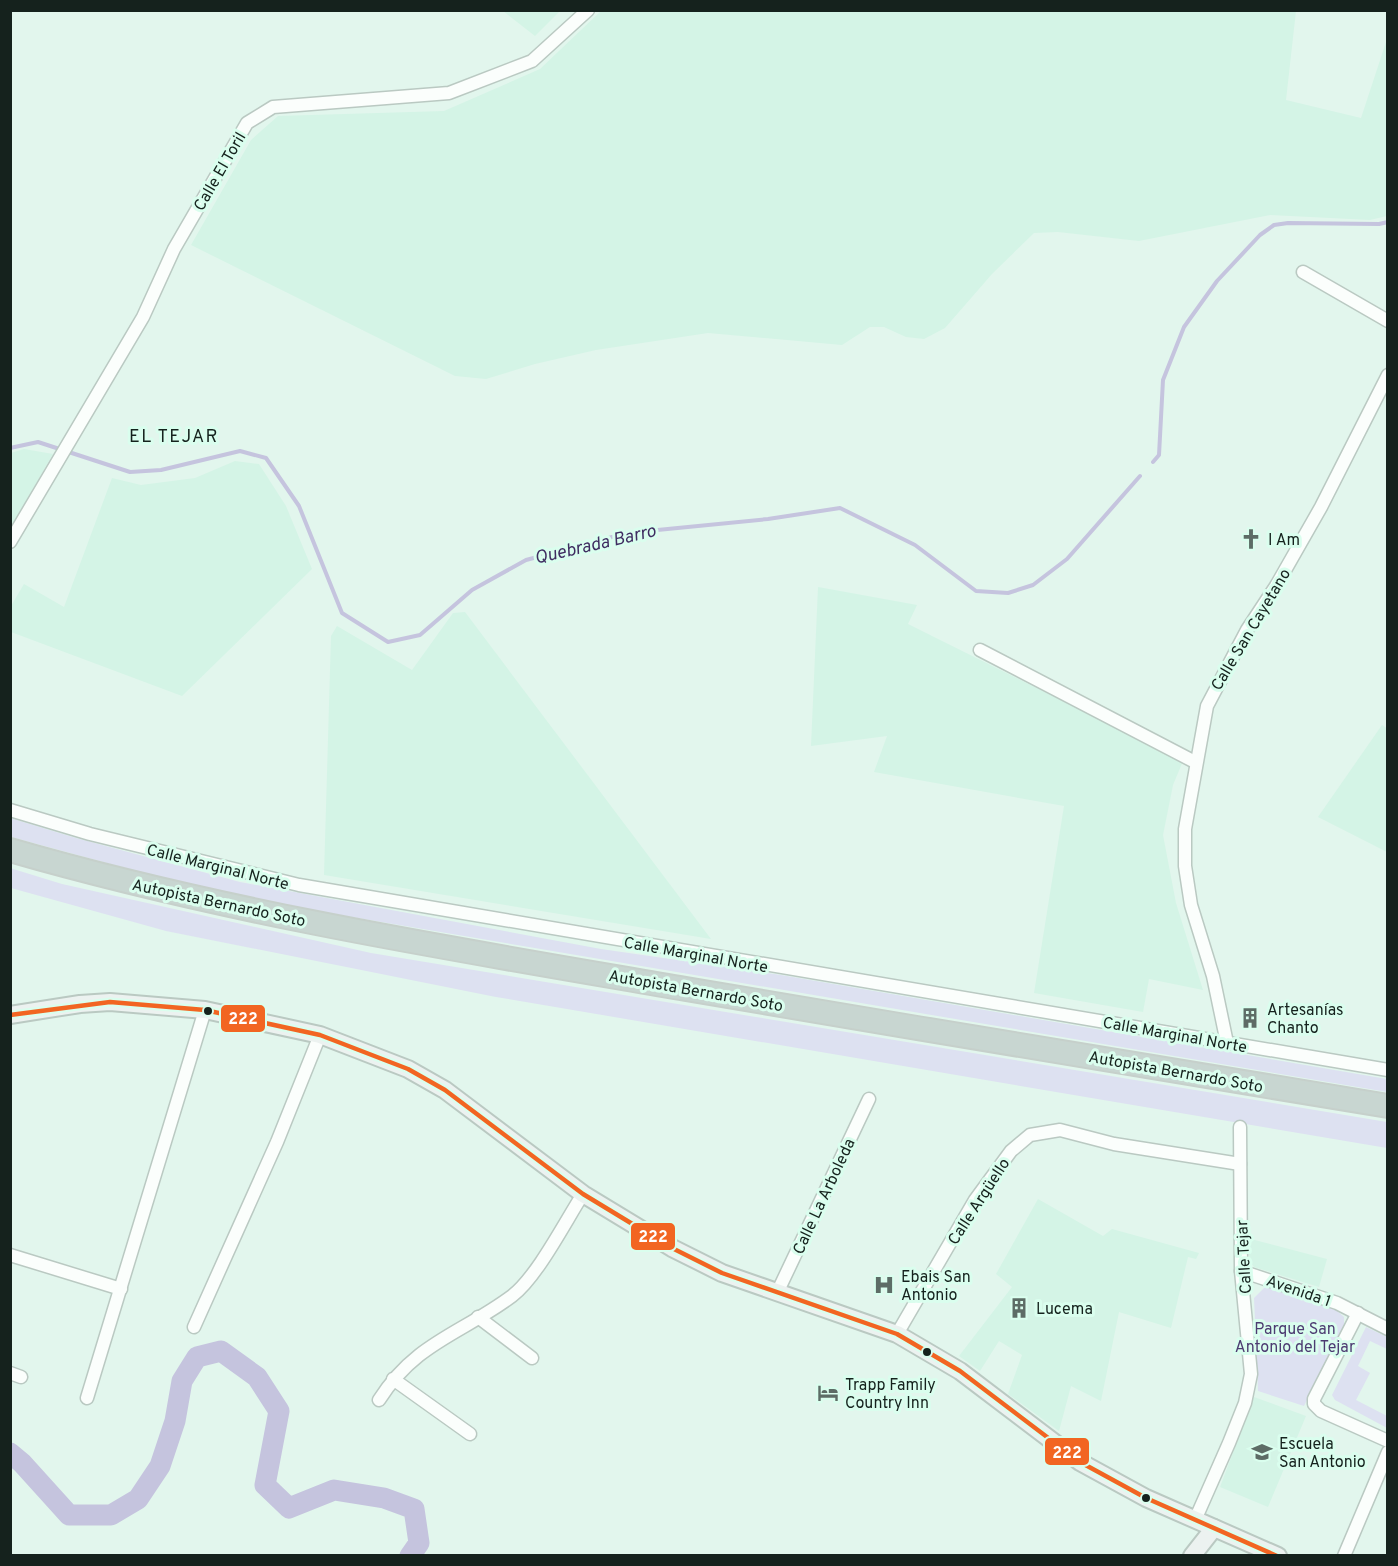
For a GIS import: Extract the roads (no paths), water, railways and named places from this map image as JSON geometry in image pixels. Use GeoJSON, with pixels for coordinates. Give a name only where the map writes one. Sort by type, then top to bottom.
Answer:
{"type":"FeatureCollection","features":[{"type":"Feature","properties":{"kind":"highway","name":"Autopista Bernardo Soto"},"geometry":{"type":"LineString","coordinates":[[10,850],[93,874],[253,912],[511,959],[1388,1106]]}},
{"type":"Feature","properties":{"kind":"main road"},"geometry":{"type":"LineString","coordinates":[[10,1015],[110,1002],[205,1010],[320,1035],[372,1054],[428,1080],[583,1194],[672,1248],[722,1273],[897,1334],[960,1371],[1080,1462],[1121,1485],[1278,1556]]}},
{"type":"Feature","properties":{"kind":"main road"},"geometry":{"type":"LineString","coordinates":[[1192,1556],[1214,1528]]}},
{"type":"Feature","properties":{"kind":"street","name":"Calle El Toril"},"geometry":{"type":"LineString","coordinates":[[10,542],[143,317],[174,249],[247,123],[273,107],[449,93],[532,61],[588,10]]}},
{"type":"Feature","properties":{"kind":"street"},"geometry":{"type":"LineString","coordinates":[[1303,272],[1388,321]]}},
{"type":"Feature","properties":{"kind":"street","name":"Calle San Cayetano"},"geometry":{"type":"LineString","coordinates":[[1227,1043],[1213,976],[1191,905],[1185,866],[1185,829],[1195,762],[1212,692],[1321,507],[1388,375]]}},
{"type":"Feature","properties":{"kind":"street"},"geometry":{"type":"LineString","coordinates":[[980,650],[1195,762]]}},
{"type":"Feature","properties":{"kind":"street","name":"Calle Marginal Norte"},"geometry":{"type":"LineString","coordinates":[[10,810],[90,834],[299,885],[1388,1070]]}},
{"type":"Feature","properties":{"kind":"street"},"geometry":{"type":"LineString","coordinates":[[87,1398],[205,1010]]}},
{"type":"Feature","properties":{"kind":"street"},"geometry":{"type":"LineString","coordinates":[[194,1327],[277,1142],[320,1035]]}},
{"type":"Feature","properties":{"kind":"street","name":"Calle La Arboleda"},"geometry":{"type":"LineString","coordinates":[[777,1293],[869,1099]]}},
{"type":"Feature","properties":{"kind":"street","name":"Calle Tejar"},"geometry":{"type":"LineString","coordinates":[[1195,1520],[1229,1443],[1249,1386],[1250,1340],[1241,1271],[1240,1127]]}},
{"type":"Feature","properties":{"kind":"street","name":"Calle Argüello"},"geometry":{"type":"LineString","coordinates":[[897,1334],[975,1200],[1011,1151],[1030,1135],[1060,1130],[1114,1144],[1240,1164]]}},
{"type":"Feature","properties":{"kind":"street"},"geometry":{"type":"LineString","coordinates":[[379,1400],[393,1379],[408,1363],[436,1341],[513,1295],[528,1279],[583,1194]]}},
{"type":"Feature","properties":{"kind":"street"},"geometry":{"type":"LineString","coordinates":[[10,1255],[121,1289]]}},
{"type":"Feature","properties":{"kind":"street","name":"Avenida 1"},"geometry":{"type":"LineString","coordinates":[[1241,1271],[1315,1295],[1358,1313],[1388,1329]]}},
{"type":"Feature","properties":{"kind":"street"},"geometry":{"type":"LineString","coordinates":[[1358,1313],[1314,1399],[1314,1404],[1321,1411],[1388,1441]]}},
{"type":"Feature","properties":{"kind":"street"},"geometry":{"type":"LineString","coordinates":[[478,1317],[532,1358]]}},
{"type":"Feature","properties":{"kind":"street"},"geometry":{"type":"LineString","coordinates":[[393,1379],[470,1434]]}},
{"type":"Feature","properties":{"kind":"street"},"geometry":{"type":"LineString","coordinates":[[1344,1556],[1388,1452]]}},
{"type":"Feature","properties":{"kind":"waterway","name":"Quebrada Barro"},"geometry":{"type":"LineString","coordinates":[[1153,462],[1159,455],[1163,380],[1184,327],[1217,281],[1260,235],[1274,225],[1288,223],[1379,224],[1388,222]]}},
{"type":"Feature","properties":{"kind":"waterway","name":"Quebrada Barro"},"geometry":{"type":"LineString","coordinates":[[10,448],[38,442],[130,472],[161,470],[240,451],[266,458],[299,506],[342,613],[388,642],[420,635],[472,590],[526,560],[627,533],[768,519],[840,508],[915,545],[976,591],[1008,593],[1033,585],[1067,559],[1140,476]]}},
{"type":"Feature","properties":{"kind":"waterway"},"geometry":{"type":"LineString","coordinates":[[10,1453],[69,1515],[111,1515],[138,1499],[160,1466],[175,1421],[182,1381],[197,1357],[221,1351],[257,1377],[279,1411],[265,1485],[289,1508],[334,1490],[384,1498],[414,1509],[419,1543],[410,1556]]}},
{"type":"Feature","properties":{"kind":"place","name":"I Am"},"geometry":{"type":"Point","coordinates":[1251,539]}},
{"type":"Feature","properties":{"kind":"place","name":"Artesanías Chanto"},"geometry":{"type":"Point","coordinates":[1250,1018]}},
{"type":"Feature","properties":{"kind":"place","name":"Ebais San Antonio"},"geometry":{"type":"Point","coordinates":[884,1285]}},
{"type":"Feature","properties":{"kind":"place","name":"Lucema"},"geometry":{"type":"Point","coordinates":[1019,1308]}},
{"type":"Feature","properties":{"kind":"place","name":"Trapp Family Country Inn"},"geometry":{"type":"Point","coordinates":[828,1393]}},
{"type":"Feature","properties":{"kind":"place","name":"Escuela San Antonio"},"geometry":{"type":"Point","coordinates":[1262,1452]}},
{"type":"Feature","properties":{"kind":"district","name":"EL TEJAR"},"geometry":{"type":"Point","coordinates":[174,436]}},
{"type":"Feature","properties":{"kind":"park label","name":"Parque San Antonio del Tejar"},"geometry":{"type":"Point","coordinates":[1295,1337]}}]}
